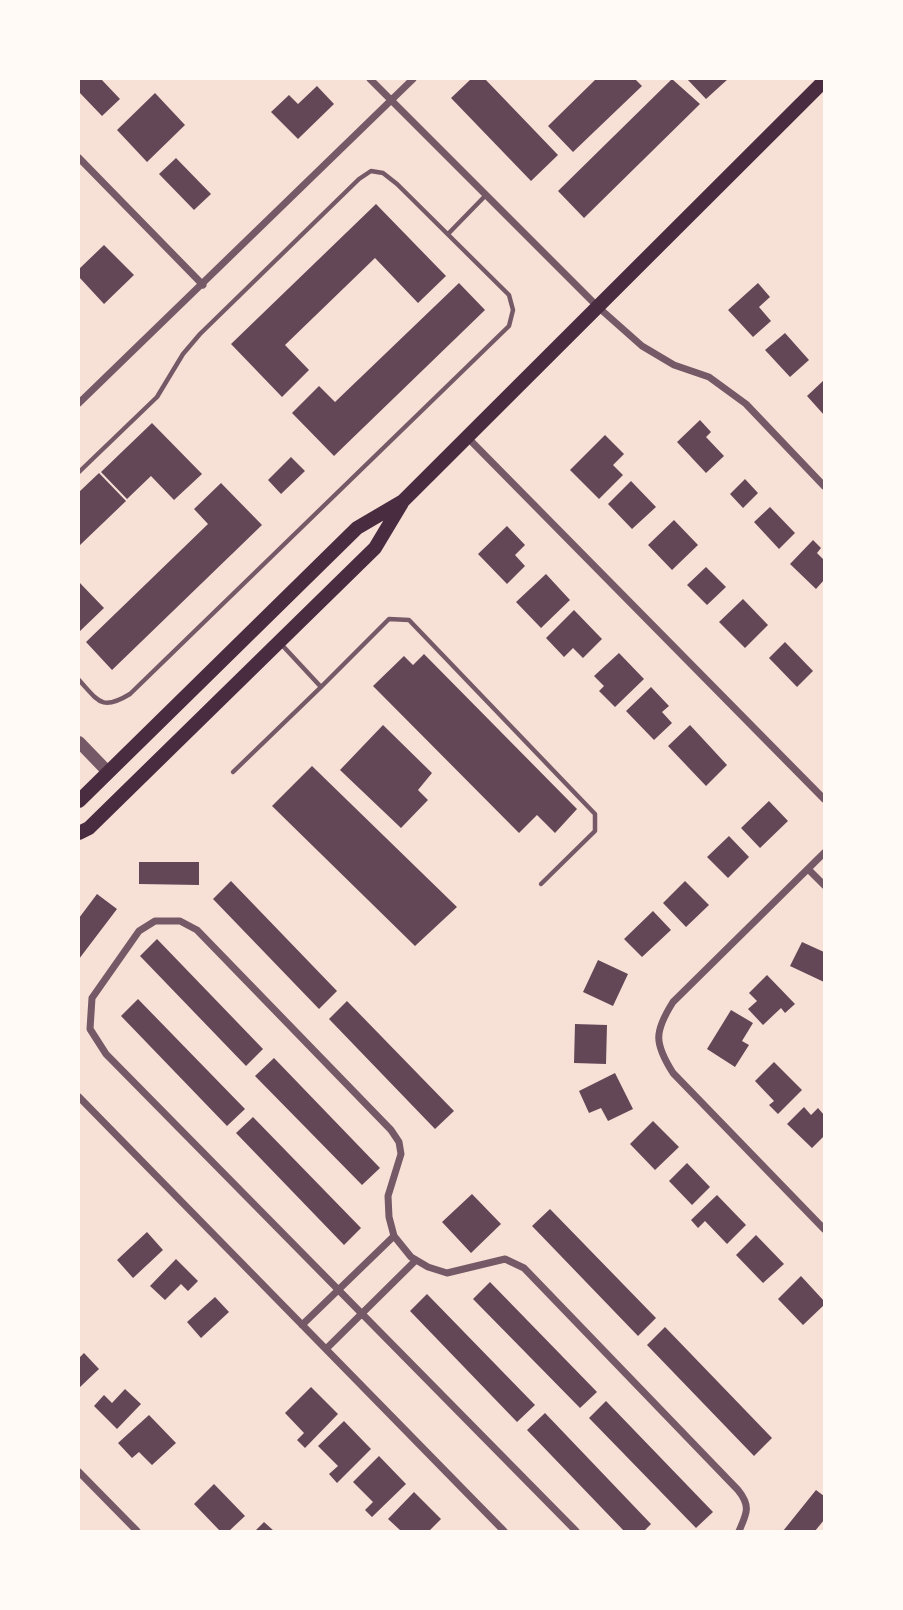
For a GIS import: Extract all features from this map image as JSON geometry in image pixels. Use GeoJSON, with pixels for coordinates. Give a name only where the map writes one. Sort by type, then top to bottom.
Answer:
{"type":"FeatureCollection","features":[{"type":"Feature","properties":{"kind":"main road"},"geometry":{"type":"LineString","coordinates":[[79,802],[357,528],[402,501],[468,438],[824,81]]}},
{"type":"Feature","properties":{"kind":"main road"},"geometry":{"type":"LineString","coordinates":[[79,833],[89,828],[375,548],[402,501]]}},
{"type":"Feature","properties":{"kind":"street"},"geometry":{"type":"LineString","coordinates":[[370,79],[598,307],[642,346],[674,365],[709,377],[746,404],[824,486]]}},
{"type":"Feature","properties":{"kind":"street"},"geometry":{"type":"LineString","coordinates":[[79,403],[413,79]]}},
{"type":"Feature","properties":{"kind":"street"},"geometry":{"type":"LineString","coordinates":[[79,158],[202,285]]}},
{"type":"Feature","properties":{"kind":"street"},"geometry":{"type":"LineString","coordinates":[[468,438],[824,799]]}},
{"type":"Feature","properties":{"kind":"street"},"geometry":{"type":"LineString","coordinates":[[79,742],[108,772]]}},
{"type":"Feature","properties":{"kind":"street"},"geometry":{"type":"LineString","coordinates":[[824,853],[673,1002],[663,1018],[658,1039],[660,1052],[673,1073],[824,1229]]}},
{"type":"Feature","properties":{"kind":"street"},"geometry":{"type":"LineString","coordinates":[[808,869],[824,885]]}},
{"type":"Feature","properties":{"kind":"street"},"geometry":{"type":"LineString","coordinates":[[576,1531],[106,1054],[90,1029],[92,998],[139,931],[155,921],[180,921],[197,930],[391,1130],[399,1142],[401,1154],[388,1196],[388,1217],[394,1236],[416,1260],[447,1273],[505,1259],[524,1268],[738,1490],[746,1500],[746,1515],[739,1531]]}},
{"type":"Feature","properties":{"kind":"street"},"geometry":{"type":"LineString","coordinates":[[79,1097],[504,1531]]}},
{"type":"Feature","properties":{"kind":"street"},"geometry":{"type":"LineString","coordinates":[[302,1325],[394,1236]]}},
{"type":"Feature","properties":{"kind":"street"},"geometry":{"type":"LineString","coordinates":[[326,1349],[416,1260]]}},
{"type":"Feature","properties":{"kind":"street"},"geometry":{"type":"LineString","coordinates":[[79,1472],[137,1531]]}},
{"type":"Feature","properties":{"kind":"lane"},"geometry":{"type":"LineString","coordinates":[[79,472],[158,397],[183,354],[200,334],[359,179],[371,171],[383,173],[397,184],[509,295],[513,310],[509,326],[130,694],[112,705],[100,703],[79,680]]}},
{"type":"Feature","properties":{"kind":"lane"},"geometry":{"type":"LineString","coordinates":[[448,234],[486,195]]}},
{"type":"Feature","properties":{"kind":"lane"},"geometry":{"type":"LineString","coordinates":[[233,772],[389,619],[409,620],[595,814],[595,831],[541,884]]}},
{"type":"Feature","properties":{"kind":"lane"},"geometry":{"type":"LineString","coordinates":[[279,642],[321,687]]}},
{"type":"Feature","properties":{"kind":"building"},"geometry":{"type":"Polygon","coordinates":[[[79,79],[101,79],[120,99],[102,116],[79,92],[79,79]]]}},
{"type":"Feature","properties":{"kind":"building"},"geometry":{"type":"Polygon","coordinates":[[[471,79],[485,79],[558,155],[531,181],[451,98],[471,79]]]}},
{"type":"Feature","properties":{"kind":"building"},"geometry":{"type":"Polygon","coordinates":[[[596,79],[635,79],[642,86],[573,152],[548,126],[596,79]]]}},
{"type":"Feature","properties":{"kind":"building"},"geometry":{"type":"Polygon","coordinates":[[[672,79],[700,104],[584,218],[558,191],[672,79]]]}},
{"type":"Feature","properties":{"kind":"building"},"geometry":{"type":"Polygon","coordinates":[[[687,79],[728,79],[706,99],[687,79]]]}},
{"type":"Feature","properties":{"kind":"building"},"geometry":{"type":"Polygon","coordinates":[[[317,86],[334,104],[298,139],[271,112],[289,95],[298,104],[317,86]]]}},
{"type":"Feature","properties":{"kind":"building"},"geometry":{"type":"Polygon","coordinates":[[[155,93],[185,125],[147,162],[117,130],[155,93]]]}},
{"type":"Feature","properties":{"kind":"building"},"geometry":{"type":"Polygon","coordinates":[[[176,158],[211,194],[194,210],[159,174],[176,158]]]}},
{"type":"Feature","properties":{"kind":"building"},"geometry":{"type":"Polygon","coordinates":[[[376,204],[446,276],[418,303],[375,258],[285,345],[309,370],[282,397],[231,344],[376,204]]]}},
{"type":"Feature","properties":{"kind":"building"},"geometry":{"type":"Polygon","coordinates":[[[104,245],[134,275],[104,304],[79,277],[79,269],[104,245]]]}},
{"type":"Feature","properties":{"kind":"building"},"geometry":{"type":"Polygon","coordinates":[[[459,283],[485,310],[334,456],[292,413],[319,386],[335,402],[459,283]]]}},
{"type":"Feature","properties":{"kind":"building"},"geometry":{"type":"Polygon","coordinates":[[[758,283],[770,297],[759,307],[771,321],[753,337],[728,310],[758,283]]]}},
{"type":"Feature","properties":{"kind":"building"},"geometry":{"type":"Polygon","coordinates":[[[785,333],[809,360],[790,377],[765,350],[785,333]]]}},
{"type":"Feature","properties":{"kind":"building"},"geometry":{"type":"Polygon","coordinates":[[[824,380],[824,415],[807,396],[824,380]]]}},
{"type":"Feature","properties":{"kind":"building"},"geometry":{"type":"Polygon","coordinates":[[[700,420],[711,432],[706,437],[724,456],[706,473],[677,442],[700,420]]]}},
{"type":"Feature","properties":{"kind":"building"},"geometry":{"type":"Polygon","coordinates":[[[152,423],[202,474],[174,500],[151,476],[127,499],[101,472],[152,423]]]}},
{"type":"Feature","properties":{"kind":"building"},"geometry":{"type":"Polygon","coordinates":[[[605,435],[624,454],[613,465],[623,475],[599,499],[570,470],[605,435]]]}},
{"type":"Feature","properties":{"kind":"building"},"geometry":{"type":"Polygon","coordinates":[[[291,457],[305,471],[281,494],[268,480],[291,457]]]}},
{"type":"Feature","properties":{"kind":"building"},"geometry":{"type":"Polygon","coordinates":[[[99,473],[126,501],[79,546],[79,492],[99,473]]]}},
{"type":"Feature","properties":{"kind":"building"},"geometry":{"type":"Polygon","coordinates":[[[745,479],[758,493],[743,508],[730,494],[745,479]]]}},
{"type":"Feature","properties":{"kind":"building"},"geometry":{"type":"Polygon","coordinates":[[[631,481],[656,507],[632,529],[608,504],[631,481]]]}},
{"type":"Feature","properties":{"kind":"building"},"geometry":{"type":"Polygon","coordinates":[[[221,483],[262,525],[112,670],[86,642],[208,524],[194,509],[221,483]]]}},
{"type":"Feature","properties":{"kind":"building"},"geometry":{"type":"Polygon","coordinates":[[[770,507],[795,533],[779,549],[754,522],[770,507]]]}},
{"type":"Feature","properties":{"kind":"building"},"geometry":{"type":"Polygon","coordinates":[[[674,520],[698,545],[672,570],[648,545],[674,520]]]}},
{"type":"Feature","properties":{"kind":"building"},"geometry":{"type":"Polygon","coordinates":[[[507,526],[525,545],[515,555],[525,566],[507,584],[478,554],[507,526]]]}},
{"type":"Feature","properties":{"kind":"building"},"geometry":{"type":"Polygon","coordinates":[[[813,540],[821,548],[817,553],[824,560],[824,580],[816,589],[790,564],[813,540]]]}},
{"type":"Feature","properties":{"kind":"building"},"geometry":{"type":"Polygon","coordinates":[[[706,567],[726,587],[707,605],[687,585],[706,567]]]}},
{"type":"Feature","properties":{"kind":"building"},"geometry":{"type":"Polygon","coordinates":[[[546,574],[570,600],[541,628],[516,602],[546,574]]]}},
{"type":"Feature","properties":{"kind":"building"},"geometry":{"type":"Polygon","coordinates":[[[79,582],[104,608],[79,632],[79,582]]]}},
{"type":"Feature","properties":{"kind":"building"},"geometry":{"type":"Polygon","coordinates":[[[743,599],[768,625],[745,648],[719,622],[743,599]]]}},
{"type":"Feature","properties":{"kind":"building"},"geometry":{"type":"Polygon","coordinates":[[[574,610],[602,639],[583,658],[573,648],[564,657],[546,638],[574,610]]]}},
{"type":"Feature","properties":{"kind":"building"},"geometry":{"type":"Polygon","coordinates":[[[785,642],[813,671],[797,687],[769,658],[785,642]]]}},
{"type":"Feature","properties":{"kind":"building"},"geometry":{"type":"Polygon","coordinates":[[[619,653],[644,679],[615,707],[599,691],[604,686],[594,676],[619,653]]]}},
{"type":"Feature","properties":{"kind":"building"},"geometry":{"type":"Polygon","coordinates":[[[424,654],[577,809],[555,833],[537,815],[519,833],[373,686],[404,656],[413,665],[424,654]]]}},
{"type":"Feature","properties":{"kind":"building"},"geometry":{"type":"Polygon","coordinates":[[[651,687],[669,706],[662,712],[672,723],[654,740],[626,711],[651,687]]]}},
{"type":"Feature","properties":{"kind":"building"},"geometry":{"type":"Polygon","coordinates":[[[383,725],[432,773],[418,790],[428,800],[401,828],[340,770],[383,725]]]}},
{"type":"Feature","properties":{"kind":"building"},"geometry":{"type":"Polygon","coordinates":[[[690,725],[727,765],[706,786],[668,746],[690,725]]]}},
{"type":"Feature","properties":{"kind":"building"},"geometry":{"type":"Polygon","coordinates":[[[312,766],[457,907],[415,946],[272,806],[312,766]]]}},
{"type":"Feature","properties":{"kind":"building"},"geometry":{"type":"Polygon","coordinates":[[[769,801],[788,821],[760,848],[741,828],[769,801]]]}},
{"type":"Feature","properties":{"kind":"building"},"geometry":{"type":"Polygon","coordinates":[[[729,836],[749,857],[728,878],[707,857],[729,836]]]}},
{"type":"Feature","properties":{"kind":"building"},"geometry":{"type":"Polygon","coordinates":[[[139,862],[199,862],[199,885],[139,884],[139,862]]]}},
{"type":"Feature","properties":{"kind":"building"},"geometry":{"type":"Polygon","coordinates":[[[231,881],[337,991],[319,1009],[213,899],[231,881]]]}},
{"type":"Feature","properties":{"kind":"building"},"geometry":{"type":"Polygon","coordinates":[[[685,881],[709,905],[686,927],[663,903],[685,881]]]}},
{"type":"Feature","properties":{"kind":"building"},"geometry":{"type":"Polygon","coordinates":[[[97,894],[117,909],[79,959],[79,918],[97,894]]]}},
{"type":"Feature","properties":{"kind":"building"},"geometry":{"type":"Polygon","coordinates":[[[653,911],[671,930],[642,957],[624,939],[653,911]]]}},
{"type":"Feature","properties":{"kind":"building"},"geometry":{"type":"Polygon","coordinates":[[[157,939],[263,1049],[246,1066],[140,956],[157,939]]]}},
{"type":"Feature","properties":{"kind":"building"},"geometry":{"type":"Polygon","coordinates":[[[802,942],[824,952],[824,982],[790,966],[802,942]]]}},
{"type":"Feature","properties":{"kind":"building"},"geometry":{"type":"Polygon","coordinates":[[[598,960],[628,974],[613,1006],[583,992],[598,960]]]}},
{"type":"Feature","properties":{"kind":"building"},"geometry":{"type":"Polygon","coordinates":[[[767,975],[795,1004],[785,1013],[781,1008],[763,1025],[748,1009],[757,1001],[749,993],[767,975]]]}},
{"type":"Feature","properties":{"kind":"building"},"geometry":{"type":"Polygon","coordinates":[[[138,999],[245,1109],[227,1126],[121,1016],[138,999]]]}},
{"type":"Feature","properties":{"kind":"building"},"geometry":{"type":"Polygon","coordinates":[[[347,1001],[454,1111],[435,1129],[329,1019],[347,1001]]]}},
{"type":"Feature","properties":{"kind":"building"},"geometry":{"type":"Polygon","coordinates":[[[731,1010],[753,1023],[742,1041],[749,1045],[735,1067],[707,1049],[731,1010]]]}},
{"type":"Feature","properties":{"kind":"building"},"geometry":{"type":"Polygon","coordinates":[[[575,1024],[607,1025],[606,1064],[574,1063],[575,1024]]]}},
{"type":"Feature","properties":{"kind":"building"},"geometry":{"type":"Polygon","coordinates":[[[274,1058],[380,1168],[362,1185],[255,1076],[274,1058]]]}},
{"type":"Feature","properties":{"kind":"building"},"geometry":{"type":"Polygon","coordinates":[[[774,1062],[802,1090],[778,1114],[769,1105],[774,1101],[755,1081],[774,1062]]]}},
{"type":"Feature","properties":{"kind":"building"},"geometry":{"type":"Polygon","coordinates":[[[615,1073],[633,1109],[608,1121],[601,1108],[589,1113],[579,1091],[615,1073]]]}},
{"type":"Feature","properties":{"kind":"building"},"geometry":{"type":"Polygon","coordinates":[[[804,1107],[811,1115],[818,1108],[824,1115],[824,1136],[812,1148],[787,1124],[804,1107]]]}},
{"type":"Feature","properties":{"kind":"building"},"geometry":{"type":"Polygon","coordinates":[[[253,1117],[361,1228],[344,1245],[236,1133],[253,1117]]]}},
{"type":"Feature","properties":{"kind":"building"},"geometry":{"type":"Polygon","coordinates":[[[653,1121],[679,1147],[655,1170],[630,1144],[653,1121]]]}},
{"type":"Feature","properties":{"kind":"building"},"geometry":{"type":"Polygon","coordinates":[[[687,1163],[710,1187],[692,1205],[669,1181],[687,1163]]]}},
{"type":"Feature","properties":{"kind":"building"},"geometry":{"type":"Polygon","coordinates":[[[472,1194],[501,1224],[471,1253],[442,1222],[472,1194]]]}},
{"type":"Feature","properties":{"kind":"building"},"geometry":{"type":"Polygon","coordinates":[[[717,1195],[746,1225],[727,1244],[705,1221],[698,1228],[691,1220],[717,1195]]]}},
{"type":"Feature","properties":{"kind":"building"},"geometry":{"type":"Polygon","coordinates":[[[550,1209],[656,1318],[638,1336],[532,1226],[550,1209]]]}},
{"type":"Feature","properties":{"kind":"building"},"geometry":{"type":"Polygon","coordinates":[[[147,1232],[163,1250],[133,1278],[117,1260],[147,1232]]]}},
{"type":"Feature","properties":{"kind":"building"},"geometry":{"type":"Polygon","coordinates":[[[756,1235],[784,1264],[763,1283],[736,1255],[756,1235]]]}},
{"type":"Feature","properties":{"kind":"building"},"geometry":{"type":"Polygon","coordinates":[[[176,1259],[198,1281],[188,1291],[181,1284],[165,1300],[150,1286],[176,1259]]]}},
{"type":"Feature","properties":{"kind":"building"},"geometry":{"type":"Polygon","coordinates":[[[801,1276],[824,1301],[824,1305],[803,1325],[778,1299],[801,1276]]]}},
{"type":"Feature","properties":{"kind":"building"},"geometry":{"type":"Polygon","coordinates":[[[490,1282],[597,1392],[580,1408],[473,1299],[490,1282]]]}},
{"type":"Feature","properties":{"kind":"building"},"geometry":{"type":"Polygon","coordinates":[[[427,1294],[535,1405],[517,1422],[410,1311],[427,1294]]]}},
{"type":"Feature","properties":{"kind":"building"},"geometry":{"type":"Polygon","coordinates":[[[215,1297],[229,1312],[201,1338],[187,1322],[215,1297]]]}},
{"type":"Feature","properties":{"kind":"building"},"geometry":{"type":"Polygon","coordinates":[[[665,1327],[772,1438],[754,1456],[647,1345],[665,1327]]]}},
{"type":"Feature","properties":{"kind":"building"},"geometry":{"type":"Polygon","coordinates":[[[84,1353],[99,1369],[79,1388],[79,1358],[84,1353]]]}},
{"type":"Feature","properties":{"kind":"building"},"geometry":{"type":"Polygon","coordinates":[[[311,1387],[338,1414],[305,1448],[297,1440],[304,1433],[285,1413],[311,1387]]]}},
{"type":"Feature","properties":{"kind":"building"},"geometry":{"type":"Polygon","coordinates":[[[125,1389],[141,1404],[117,1429],[94,1406],[104,1395],[112,1403],[125,1389]]]}},
{"type":"Feature","properties":{"kind":"building"},"geometry":{"type":"Polygon","coordinates":[[[606,1401],[713,1512],[696,1528],[589,1418],[606,1401]]]}},
{"type":"Feature","properties":{"kind":"building"},"geometry":{"type":"Polygon","coordinates":[[[545,1413],[651,1524],[644,1531],[624,1531],[527,1430],[545,1413]]]}},
{"type":"Feature","properties":{"kind":"building"},"geometry":{"type":"Polygon","coordinates":[[[149,1415],[176,1443],[152,1465],[139,1452],[132,1458],[118,1443],[149,1415]]]}},
{"type":"Feature","properties":{"kind":"building"},"geometry":{"type":"Polygon","coordinates":[[[344,1421],[371,1449],[337,1483],[329,1474],[338,1466],[318,1446],[344,1421]]]}},
{"type":"Feature","properties":{"kind":"building"},"geometry":{"type":"Polygon","coordinates":[[[379,1456],[406,1484],[372,1517],[365,1510],[373,1502],[353,1482],[379,1456]]]}},
{"type":"Feature","properties":{"kind":"building"},"geometry":{"type":"Polygon","coordinates":[[[214,1484],[245,1516],[229,1531],[220,1531],[194,1504],[214,1484]]]}},
{"type":"Feature","properties":{"kind":"building"},"geometry":{"type":"Polygon","coordinates":[[[816,1490],[824,1496],[824,1520],[815,1531],[783,1531],[816,1490]]]}},
{"type":"Feature","properties":{"kind":"building"},"geometry":{"type":"Polygon","coordinates":[[[414,1492],[441,1519],[429,1531],[401,1531],[388,1519],[414,1492]]]}},
{"type":"Feature","properties":{"kind":"building"},"geometry":{"type":"Polygon","coordinates":[[[264,1522],[274,1531],[255,1531],[264,1522]]]}}]}
